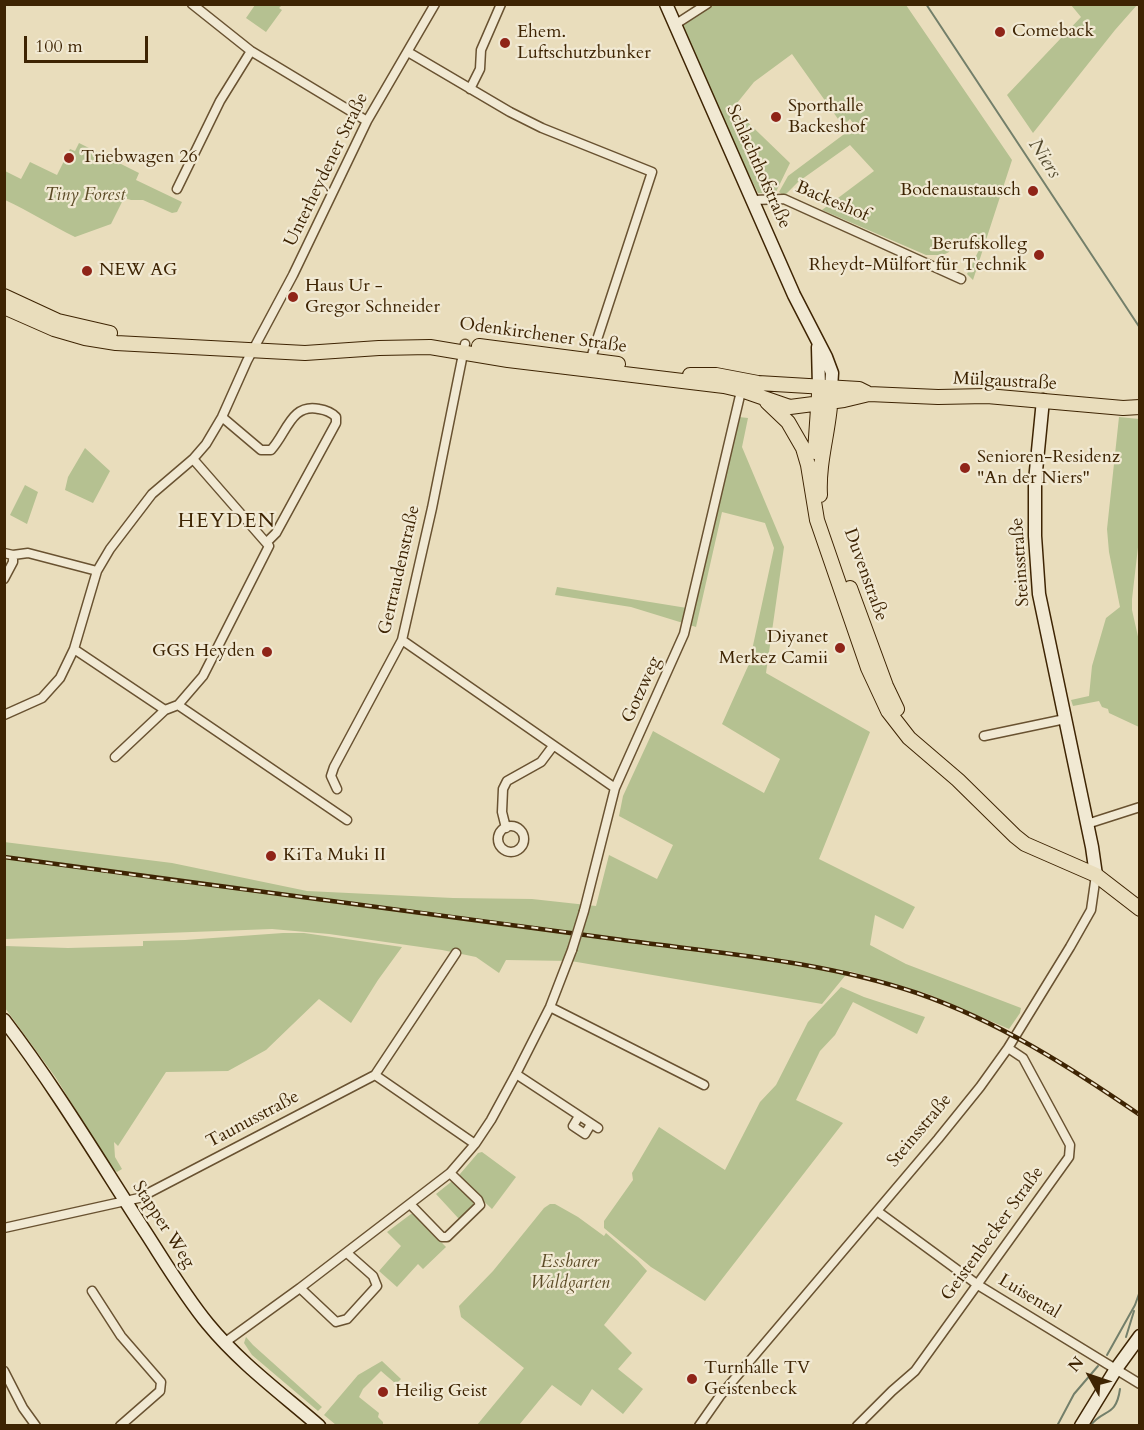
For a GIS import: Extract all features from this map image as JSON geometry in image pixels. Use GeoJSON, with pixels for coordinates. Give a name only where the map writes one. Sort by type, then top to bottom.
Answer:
{"type":"FeatureCollection","features":[{"type":"Feature","properties":{"kind":"main road","name":"Schlachthofstraße"},"geometry":{"type":"LineString","coordinates":[[666,4],[817,343],[826,357],[832,373],[825,395]]}},
{"type":"Feature","properties":{"kind":"main road","name":"Odenkirchener Straße"},"geometry":{"type":"LineString","coordinates":[[4,296],[58,321],[110,333],[254,347]]}},
{"type":"Feature","properties":{"kind":"main road","name":"Odenkirchener Straße"},"geometry":{"type":"LineString","coordinates":[[4,307],[47,326],[85,338],[134,345],[254,347],[431,338],[464,348],[742,385],[758,383],[825,395]]}},
{"type":"Feature","properties":{"kind":"main road","name":"Odenkirchener Straße"},"geometry":{"type":"LineString","coordinates":[[742,385],[761,397],[790,407],[825,395]]}},
{"type":"Feature","properties":{"kind":"main road","name":"Mülgaustraße"},"geometry":{"type":"LineString","coordinates":[[825,395],[860,389],[869,394],[938,397],[987,396],[1123,408],[1140,406]]}},
{"type":"Feature","properties":{"kind":"main road"},"geometry":{"type":"LineString","coordinates":[[811,484],[825,395]]}},
{"type":"Feature","properties":{"kind":"main road","name":"Duvenstraße"},"geometry":{"type":"LineString","coordinates":[[825,395],[830,420],[820,474],[821,503],[825,520],[886,686],[902,716],[935,759]]}},
{"type":"Feature","properties":{"kind":"main road"},"geometry":{"type":"LineString","coordinates":[[761,397],[780,413],[798,436],[808,465],[811,484]]}},
{"type":"Feature","properties":{"kind":"main road","name":"Steinsstraße"},"geometry":{"type":"LineString","coordinates":[[1043,400],[1035,481],[1039,594],[1087,824],[1095,875]]}},
{"type":"Feature","properties":{"kind":"main road","name":"Duvenstraße"},"geometry":{"type":"LineString","coordinates":[[811,484],[817,520],[877,691],[888,711],[909,738],[935,759],[1025,844],[1095,875],[1140,909]]}},
{"type":"Feature","properties":{"kind":"main road","name":"Stapper Weg"},"geometry":{"type":"LineString","coordinates":[[4,1020],[81,1130],[190,1300],[224,1343],[258,1375],[319,1425]]}},
{"type":"Feature","properties":{"kind":"main road"},"geometry":{"type":"LineString","coordinates":[[1081,1425],[1140,1336]]}},
{"type":"Feature","properties":{"kind":"street"},"geometry":{"type":"LineString","coordinates":[[192,4],[251,51],[367,121]]}},
{"type":"Feature","properties":{"kind":"street","name":"Unterheydener Straße"},"geometry":{"type":"LineString","coordinates":[[4,715],[46,694],[60,678],[74,649],[97,571],[125,528],[152,494],[193,459],[206,444],[222,417],[254,347],[294,275],[367,121],[435,4]]}},
{"type":"Feature","properties":{"kind":"street"},"geometry":{"type":"LineString","coordinates":[[470,89],[480,69],[481,50],[501,4]]}},
{"type":"Feature","properties":{"kind":"street"},"geometry":{"type":"LineString","coordinates":[[676,24],[707,4]]}},
{"type":"Feature","properties":{"kind":"street"},"geometry":{"type":"LineString","coordinates":[[177,189],[220,101],[251,51]]}},
{"type":"Feature","properties":{"kind":"street"},"geometry":{"type":"LineString","coordinates":[[408,52],[510,112],[542,128],[652,172],[589,365]]}},
{"type":"Feature","properties":{"kind":"street","name":"Backeshof"},"geometry":{"type":"LineString","coordinates":[[753,200],[784,199],[961,279]]}},
{"type":"Feature","properties":{"kind":"street","name":"Gertraudenstraße"},"geometry":{"type":"LineString","coordinates":[[337,789],[331,776],[334,767],[402,640],[432,508],[464,348]]}},
{"type":"Feature","properties":{"kind":"street","name":"Gotzweg"},"geometry":{"type":"LineString","coordinates":[[224,1343],[348,1252],[450,1173],[475,1144],[491,1120],[516,1074],[550,1007],[572,950],[615,788],[684,634],[742,385]]}},
{"type":"Feature","properties":{"kind":"street"},"geometry":{"type":"LineString","coordinates":[[115,757],[165,710],[178,705],[203,676],[268,544],[336,423],[336,417],[326,410],[302,408],[271,450],[261,450],[222,417]]}},
{"type":"Feature","properties":{"kind":"street"},"geometry":{"type":"LineString","coordinates":[[193,459],[268,544]]}},
{"type":"Feature","properties":{"kind":"street"},"geometry":{"type":"LineString","coordinates":[[4,579],[13,562],[9,554],[28,553],[97,571]]}},
{"type":"Feature","properties":{"kind":"street"},"geometry":{"type":"LineString","coordinates":[[402,640],[615,788]]}},
{"type":"Feature","properties":{"kind":"street"},"geometry":{"type":"LineString","coordinates":[[74,649],[165,710]]}},
{"type":"Feature","properties":{"kind":"street"},"geometry":{"type":"LineString","coordinates":[[178,705],[347,820]]}},
{"type":"Feature","properties":{"kind":"street"},"geometry":{"type":"LineString","coordinates":[[984,736],[1065,719]]}},
{"type":"Feature","properties":{"kind":"street"},"geometry":{"type":"LineString","coordinates":[[506,828],[502,812],[503,789],[507,781],[541,762],[553,746]]}},
{"type":"Feature","properties":{"kind":"street"},"geometry":{"type":"LineString","coordinates":[[1087,824],[1140,807]]}},
{"type":"Feature","properties":{"kind":"street","name":"Steinsstraße"},"geometry":{"type":"LineString","coordinates":[[699,1425],[720,1396],[952,1123],[1008,1048],[1090,910],[1095,875]]}},
{"type":"Feature","properties":{"kind":"street","name":"Taunusstraße"},"geometry":{"type":"LineString","coordinates":[[4,1228],[139,1198],[375,1075],[456,953]]}},
{"type":"Feature","properties":{"kind":"street"},"geometry":{"type":"LineString","coordinates":[[550,1007],[704,1085]]}},
{"type":"Feature","properties":{"kind":"street","name":"Geistenbecker Straße"},"geometry":{"type":"LineString","coordinates":[[857,1425],[915,1371],[1069,1157],[1070,1145],[1033,1073],[1023,1058],[1008,1048]]}},
{"type":"Feature","properties":{"kind":"street"},"geometry":{"type":"LineString","coordinates":[[516,1074],[594,1126]]}},
{"type":"Feature","properties":{"kind":"street"},"geometry":{"type":"LineString","coordinates":[[375,1075],[475,1144]]}},
{"type":"Feature","properties":{"kind":"street"},"geometry":{"type":"LineString","coordinates":[[410,1204],[442,1237],[447,1237],[480,1205],[478,1200],[450,1173]]}},
{"type":"Feature","properties":{"kind":"street","name":"Luisental"},"geometry":{"type":"LineString","coordinates":[[877,1211],[978,1285],[1140,1384]]}},
{"type":"Feature","properties":{"kind":"street"},"geometry":{"type":"LineString","coordinates":[[300,1288],[336,1322],[347,1319],[377,1286],[373,1276],[348,1252]]}},
{"type":"Feature","properties":{"kind":"street"},"geometry":{"type":"LineString","coordinates":[[92,1291],[121,1336],[161,1382],[160,1391],[120,1425]]}},
{"type":"Feature","properties":{"kind":"street"},"geometry":{"type":"LineString","coordinates":[[4,1371],[23,1408],[36,1425]]}},
{"type":"Feature","properties":{"kind":"green space"},"geometry":{"type":"Polygon","coordinates":[[[255,5],[282,5],[279,8],[282,10],[266,32],[246,18],[255,5]]]}},
{"type":"Feature","properties":{"kind":"green space"},"geometry":{"type":"Polygon","coordinates":[[[714,5],[906,5],[1012,160],[973,280],[967,274],[980,248],[953,238],[949,252],[943,255],[926,255],[822,210],[874,171],[850,145],[798,182],[784,196],[779,192],[788,176],[855,126],[850,119],[843,126],[792,54],[754,82],[733,108],[790,163],[775,194],[758,193],[677,28],[714,5]]]}},
{"type":"Feature","properties":{"kind":"green space"},"geometry":{"type":"Polygon","coordinates":[[[1071,5],[1137,5],[1033,133],[1007,95],[1081,17],[1071,5]]]}},
{"type":"Feature","properties":{"kind":"green space","name":"Tiny Forest"},"geometry":{"type":"Polygon","coordinates":[[[79,143],[139,173],[136,180],[182,202],[177,212],[172,213],[143,200],[124,198],[111,224],[75,237],[5,200],[5,171],[21,179],[30,162],[57,175],[70,149],[75,151],[79,143]]]}},
{"type":"Feature","properties":{"kind":"green space"},"geometry":{"type":"Polygon","coordinates":[[[730,416],[748,418],[742,447],[784,547],[766,673],[870,732],[819,859],[915,907],[903,929],[875,915],[870,945],[906,964],[1021,1008],[1009,1029],[928,994],[849,971],[822,1004],[571,961],[506,960],[499,973],[476,957],[442,950],[329,934],[272,929],[5,939],[4,842],[172,863],[307,891],[453,898],[532,899],[596,906],[609,855],[657,879],[673,845],[619,816],[623,796],[653,731],[764,793],[780,759],[722,724],[749,664],[774,548],[765,523],[722,512],[696,627],[631,607],[555,595],[557,587],[687,608],[730,416]]]}},
{"type":"Feature","properties":{"kind":"green space"},"geometry":{"type":"Polygon","coordinates":[[[1119,417],[1139,419],[1140,530],[1132,610],[1139,641],[1139,727],[1109,713],[1099,701],[1073,706],[1071,700],[1089,696],[1092,666],[1106,618],[1120,607],[1109,552],[1107,529],[1119,417]]]}},
{"type":"Feature","properties":{"kind":"green space"},"geometry":{"type":"Polygon","coordinates":[[[85,448],[110,471],[93,503],[65,490],[68,477],[85,448]]]}},
{"type":"Feature","properties":{"kind":"green space"},"geometry":{"type":"Polygon","coordinates":[[[25,485],[38,492],[27,524],[10,515],[25,485]]]}},
{"type":"Feature","properties":{"kind":"green space"},"geometry":{"type":"Polygon","coordinates":[[[304,933],[402,947],[351,1023],[319,999],[266,1050],[228,1071],[166,1072],[118,1146],[114,1142],[115,1157],[122,1169],[117,1172],[112,1168],[56,1078],[5,1008],[5,946],[68,948],[143,946],[143,941],[304,933]]]}},
{"type":"Feature","properties":{"kind":"green space"},"geometry":{"type":"Polygon","coordinates":[[[841,987],[925,1017],[917,1034],[853,1002],[835,1035],[820,1051],[796,1100],[843,1123],[705,1301],[651,1267],[604,1228],[604,1221],[633,1180],[632,1173],[659,1127],[725,1170],[760,1102],[776,1085],[808,1022],[841,987]]]}},
{"type":"Feature","properties":{"kind":"green space"},"geometry":{"type":"Polygon","coordinates":[[[482,1152],[516,1177],[492,1209],[459,1178],[478,1153],[482,1152]]]}},
{"type":"Feature","properties":{"kind":"green space"},"geometry":{"type":"Polygon","coordinates":[[[451,1182],[455,1182],[473,1201],[473,1206],[459,1219],[436,1194],[451,1182]]]}},
{"type":"Feature","properties":{"kind":"green space","name":"Essbarer Waldgarten"},"geometry":{"type":"Polygon","coordinates":[[[555,1204],[578,1217],[604,1236],[606,1233],[647,1271],[604,1325],[632,1353],[618,1369],[643,1389],[623,1414],[592,1389],[581,1406],[552,1385],[519,1425],[477,1425],[524,1368],[461,1317],[459,1306],[493,1271],[544,1208],[555,1204]]]}},
{"type":"Feature","properties":{"kind":"green space"},"geometry":{"type":"Polygon","coordinates":[[[414,1214],[446,1247],[423,1269],[418,1264],[397,1287],[379,1271],[401,1246],[387,1232],[414,1214]]]}},
{"type":"Feature","properties":{"kind":"green space"},"geometry":{"type":"Polygon","coordinates":[[[246,1337],[322,1407],[318,1411],[252,1355],[244,1343],[246,1337]]]}},
{"type":"Feature","properties":{"kind":"green space"},"geometry":{"type":"Polygon","coordinates":[[[382,1361],[401,1379],[396,1384],[381,1371],[363,1389],[359,1397],[379,1413],[378,1417],[383,1425],[336,1425],[324,1415],[358,1375],[382,1361]]]}},
{"type":"Feature","properties":{"kind":"waterway","name":"Niers"},"geometry":{"type":"LineString","coordinates":[[926,4],[1140,328]]}},
{"type":"Feature","properties":{"kind":"waterway","name":"Niers"},"geometry":{"type":"LineString","coordinates":[[1140,586],[1140,600]]}},
{"type":"Feature","properties":{"kind":"waterway"},"geometry":{"type":"LineString","coordinates":[[1107,1355],[1135,1305],[1140,1291]]}},
{"type":"Feature","properties":{"kind":"waterway"},"geometry":{"type":"LineString","coordinates":[[1126,1337],[1134,1311]]}},
{"type":"Feature","properties":{"kind":"waterway"},"geometry":{"type":"LineString","coordinates":[[1057,1426],[1074,1394],[1098,1366]]}},
{"type":"Feature","properties":{"kind":"waterway"},"geometry":{"type":"LineString","coordinates":[[1090,1426],[1112,1409],[1120,1389]]}},
{"type":"Feature","properties":{"kind":"railway"},"geometry":{"type":"LineString","coordinates":[[4,857],[768,959],[843,973],[917,993],[976,1017],[1033,1046],[1140,1115]]}},
{"type":"Feature","properties":{"kind":"place","name":"Comeback"},"geometry":{"type":"Point","coordinates":[1000,32]}},
{"type":"Feature","properties":{"kind":"place","name":"Ehem. Luftschutzbunker"},"geometry":{"type":"Point","coordinates":[505,43]}},
{"type":"Feature","properties":{"kind":"place","name":"Sporthalle Backeshof"},"geometry":{"type":"Point","coordinates":[776,117]}},
{"type":"Feature","properties":{"kind":"place","name":"Triebwagen 26"},"geometry":{"type":"Point","coordinates":[69,158]}},
{"type":"Feature","properties":{"kind":"place","name":"Bodenaustausch"},"geometry":{"type":"Point","coordinates":[1033,191]}},
{"type":"Feature","properties":{"kind":"place","name":"Berufskolleg Rheydt-Mülfort für Technik"},"geometry":{"type":"Point","coordinates":[1039,255]}},
{"type":"Feature","properties":{"kind":"place","name":"NEW AG"},"geometry":{"type":"Point","coordinates":[87,271]}},
{"type":"Feature","properties":{"kind":"place","name":"Haus Ur - Gregor Schneider"},"geometry":{"type":"Point","coordinates":[293,297]}},
{"type":"Feature","properties":{"kind":"place","name":"Senioren-Residenz \"An der Niers\""},"geometry":{"type":"Point","coordinates":[965,468]}},
{"type":"Feature","properties":{"kind":"place","name":"Diyanet Merkez Camii"},"geometry":{"type":"Point","coordinates":[840,648]}},
{"type":"Feature","properties":{"kind":"place","name":"GGS Heyden"},"geometry":{"type":"Point","coordinates":[267,652]}},
{"type":"Feature","properties":{"kind":"place","name":"KiTa Muki II"},"geometry":{"type":"Point","coordinates":[271,856]}},
{"type":"Feature","properties":{"kind":"place","name":"Turnhalle TV Geistenbeck"},"geometry":{"type":"Point","coordinates":[692,1379]}},
{"type":"Feature","properties":{"kind":"place","name":"Heilig Geist"},"geometry":{"type":"Point","coordinates":[383,1392]}},
{"type":"Feature","properties":{"kind":"district","name":"HEYDEN"},"geometry":{"type":"Point","coordinates":[227,522]}}]}
